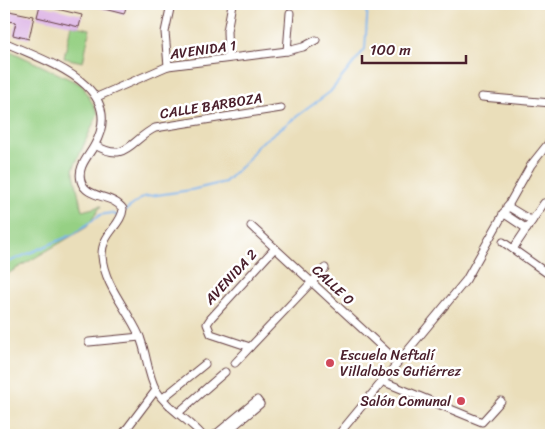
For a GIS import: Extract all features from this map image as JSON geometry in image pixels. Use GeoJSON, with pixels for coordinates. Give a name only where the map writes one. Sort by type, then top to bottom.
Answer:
{"type":"FeatureCollection","features":[{"type":"Feature","properties":{"kind":"street"},"geometry":{"type":"LineString","coordinates":[[168,66],[165,32],[171,4]]}},
{"type":"Feature","properties":{"kind":"street"},"geometry":{"type":"LineString","coordinates":[[228,58],[226,31],[232,4]]}},
{"type":"Feature","properties":{"kind":"street"},"geometry":{"type":"LineString","coordinates":[[287,51],[290,13]]}},
{"type":"Feature","properties":{"kind":"street","name":"AVENIDA 1"},"geometry":{"type":"LineString","coordinates":[[97,97],[168,66],[287,51],[303,47],[316,40]]}},
{"type":"Feature","properties":{"kind":"street"},"geometry":{"type":"LineString","coordinates":[[4,42],[73,74],[87,85],[97,97],[102,107],[102,116],[95,145],[84,160],[80,179],[84,188],[92,193],[117,201],[123,209],[122,216],[106,238],[102,256],[113,288],[140,337],[156,390],[202,435]]}},
{"type":"Feature","properties":{"kind":"street"},"geometry":{"type":"LineString","coordinates":[[482,97],[551,103]]}},
{"type":"Feature","properties":{"kind":"street","name":"CALLE BARBOZA"},"geometry":{"type":"LineString","coordinates":[[95,145],[107,152],[123,152],[147,132],[155,128],[281,108]]}},
{"type":"Feature","properties":{"kind":"street"},"geometry":{"type":"LineString","coordinates":[[338,435],[466,280],[531,165],[551,140]]}},
{"type":"Feature","properties":{"kind":"street"},"geometry":{"type":"LineString","coordinates":[[513,249],[544,203]]}},
{"type":"Feature","properties":{"kind":"street"},"geometry":{"type":"LineString","coordinates":[[507,206],[532,221]]}},
{"type":"Feature","properties":{"kind":"street"},"geometry":{"type":"LineString","coordinates":[[503,213],[527,229]]}},
{"type":"Feature","properties":{"kind":"street","name":"CALLE 0"},"geometry":{"type":"LineString","coordinates":[[251,226],[398,362]]}},
{"type":"Feature","properties":{"kind":"street"},"geometry":{"type":"LineString","coordinates":[[503,242],[550,273]]}},
{"type":"Feature","properties":{"kind":"street","name":"AVENIDA 2"},"geometry":{"type":"LineString","coordinates":[[250,347],[211,334],[208,324],[210,318],[275,248]]}},
{"type":"Feature","properties":{"kind":"street"},"geometry":{"type":"LineString","coordinates":[[235,363],[325,268]]}},
{"type":"Feature","properties":{"kind":"street"},"geometry":{"type":"LineString","coordinates":[[89,342],[140,337]]}},
{"type":"Feature","properties":{"kind":"street"},"geometry":{"type":"LineString","coordinates":[[163,398],[206,364]]}},
{"type":"Feature","properties":{"kind":"street"},"geometry":{"type":"LineString","coordinates":[[178,413],[225,372]]}},
{"type":"Feature","properties":{"kind":"street"},"geometry":{"type":"LineString","coordinates":[[382,381],[482,422],[501,401]]}},
{"type":"Feature","properties":{"kind":"street"},"geometry":{"type":"LineString","coordinates":[[122,435],[156,390]]}},
{"type":"Feature","properties":{"kind":"street"},"geometry":{"type":"LineString","coordinates":[[215,435],[257,400],[260,404],[223,435]]}},
{"type":"Feature","properties":{"kind":"green space"},"geometry":{"type":"Polygon","coordinates":[[[71,25],[90,29],[83,62],[64,58],[71,25]]]}},
{"type":"Feature","properties":{"kind":"green space"},"geometry":{"type":"Polygon","coordinates":[[[4,48],[82,85],[98,113],[73,169],[82,211],[101,206],[87,227],[4,276],[4,48]]]}},
{"type":"Feature","properties":{"kind":"building"},"geometry":{"type":"Polygon","coordinates":[[[84,4],[127,4],[124,14],[84,4]]]}},
{"type":"Feature","properties":{"kind":"building"},"geometry":{"type":"Polygon","coordinates":[[[40,5],[82,15],[79,27],[37,17],[40,5]]]}},
{"type":"Feature","properties":{"kind":"building"},"geometry":{"type":"Polygon","coordinates":[[[4,10],[34,16],[29,39],[13,35],[16,22],[4,21],[4,10]]]}},
{"type":"Feature","properties":{"kind":"waterway"},"geometry":{"type":"LineString","coordinates":[[126,210],[143,197],[191,190],[225,182],[247,161],[258,145],[330,92],[365,49],[368,4]]}},
{"type":"Feature","properties":{"kind":"waterway"},"geometry":{"type":"LineString","coordinates":[[4,264],[74,234],[100,215],[111,213],[118,216]]}},
{"type":"Feature","properties":{"kind":"place","name":"Escuela Neftalí Villalobos Gutiérrez"},"geometry":{"type":"Point","coordinates":[330,363]}},
{"type":"Feature","properties":{"kind":"place","name":"Salón Comunal"},"geometry":{"type":"Point","coordinates":[461,401]}}]}
